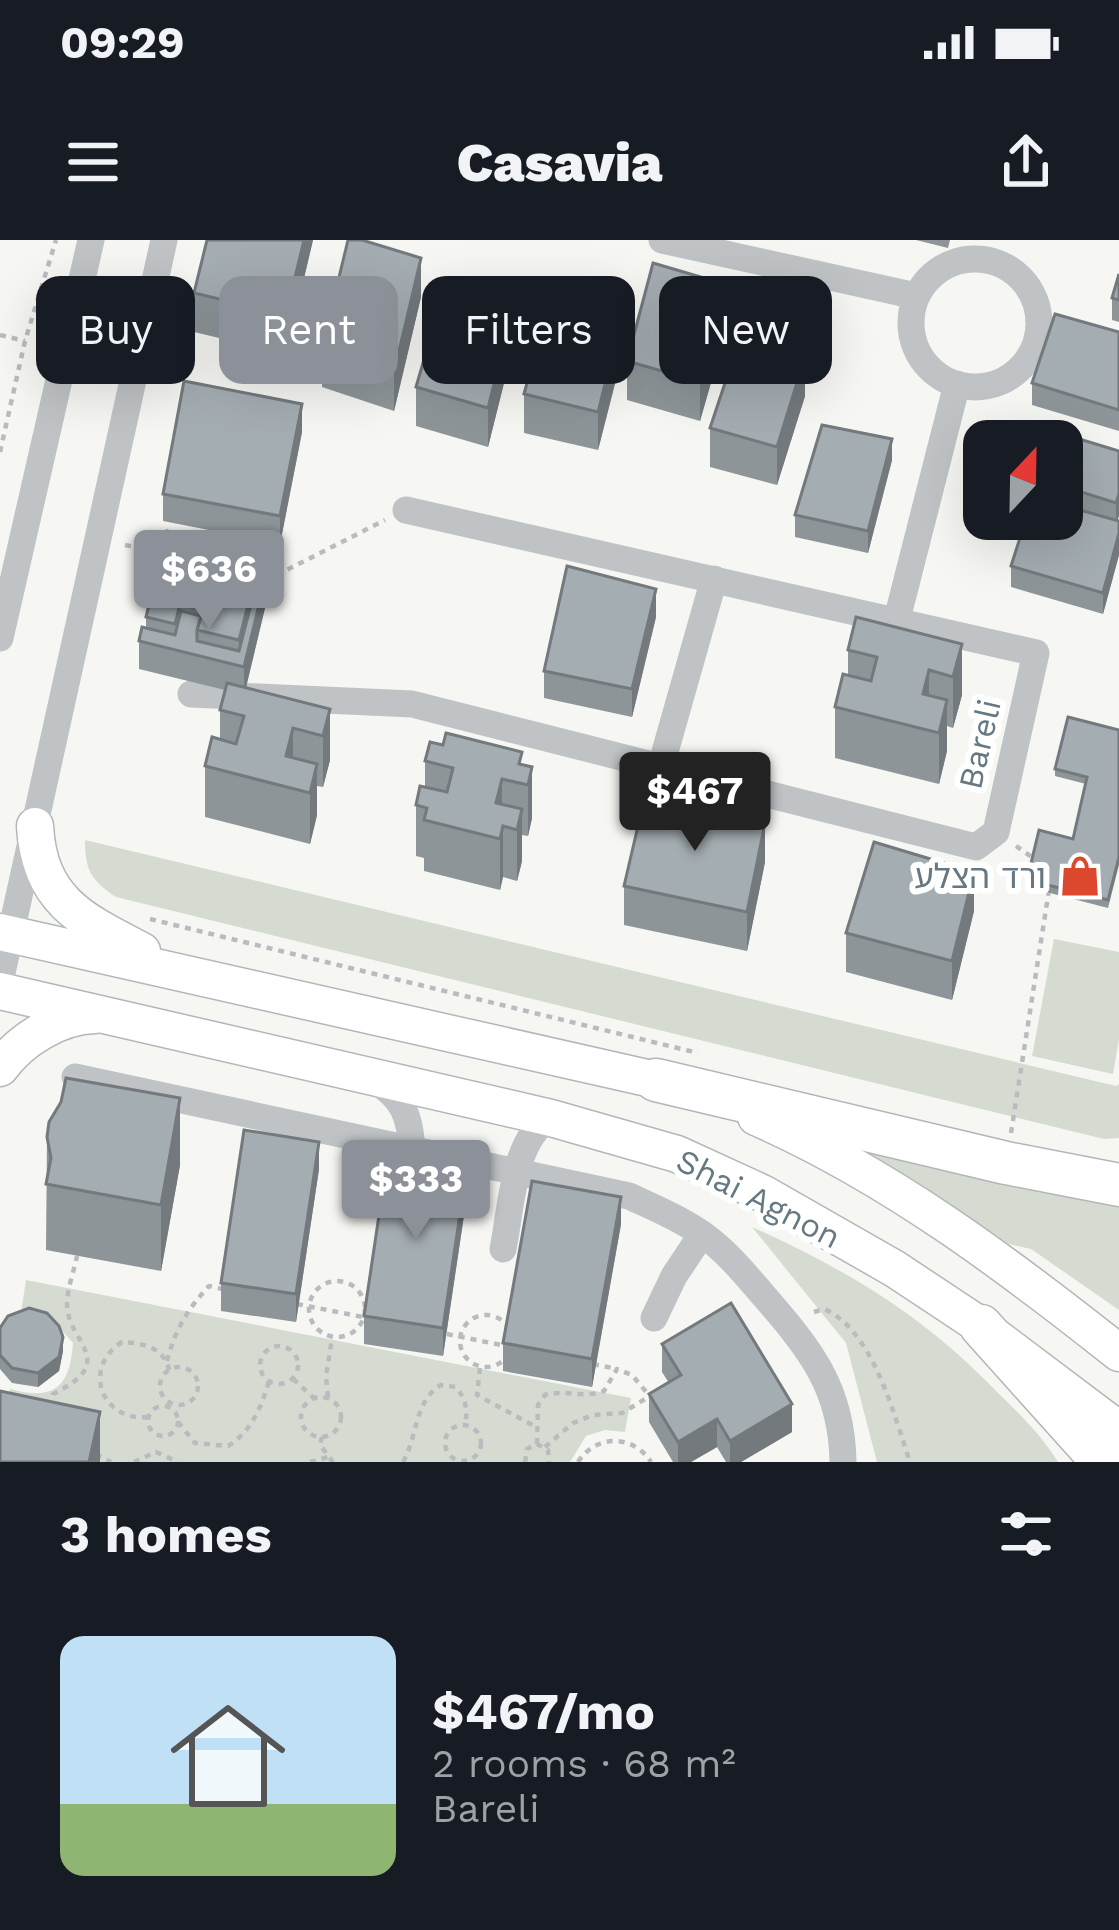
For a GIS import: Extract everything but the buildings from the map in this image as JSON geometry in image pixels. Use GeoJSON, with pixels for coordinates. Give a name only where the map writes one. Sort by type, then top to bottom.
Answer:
{"type":"FeatureCollection","features":[{"type":"Feature","properties":{"kind":"highway"},"geometry":{"type":"LineString","coordinates":[[656,1080],[1119,1185]]}},
{"type":"Feature","properties":{"kind":"highway"},"geometry":{"type":"LineString","coordinates":[[981,1326],[1103,1462]]}},
{"type":"Feature","properties":{"kind":"main road"},"geometry":{"type":"LineString","coordinates":[[35,826],[42,868],[65,905],[81,919],[194,977]]}},
{"type":"Feature","properties":{"kind":"main road","name":"Shai Agnon"},"geometry":{"type":"LineString","coordinates":[[6,933],[656,1080],[753,1115],[861,1170],[1038,1289],[1119,1353]]}},
{"type":"Feature","properties":{"kind":"main road","name":"Shai Agnon"},"geometry":{"type":"LineString","coordinates":[[0,987],[551,1118],[677,1154],[732,1178],[895,1269],[981,1326],[1119,1430]]}},
{"type":"Feature","properties":{"kind":"main road"},"geometry":{"type":"LineString","coordinates":[[0,1068],[13,1052],[59,1023],[76,1016],[105,1015]]}},
{"type":"Feature","properties":{"kind":"street"},"geometry":{"type":"LineString","coordinates":[[0,638],[91,240]]}},
{"type":"Feature","properties":{"kind":"street"},"geometry":{"type":"LineString","coordinates":[[0,987],[6,933],[35,826],[164,240]]}},
{"type":"Feature","properties":{"kind":"street"},"geometry":{"type":"LineString","coordinates":[[662,240],[916,296]]}},
{"type":"Feature","properties":{"kind":"street"},"geometry":{"type":"LineString","coordinates":[[986,249],[1025,281],[1036,301],[1040,322],[1036,344],[1019,370],[1001,382],[956,385],[923,360],[913,340],[911,318],[916,296],[940,269],[986,249]]}},
{"type":"Feature","properties":{"kind":"street"},"geometry":{"type":"LineString","coordinates":[[896,622],[956,385]]}},
{"type":"Feature","properties":{"kind":"street","name":"Bareli"},"geometry":{"type":"LineString","coordinates":[[191,694],[412,704],[976,847],[997,832],[1036,653],[406,509]]}},
{"type":"Feature","properties":{"kind":"street"},"geometry":{"type":"LineString","coordinates":[[661,766],[714,579]]}},
{"type":"Feature","properties":{"kind":"street"},"geometry":{"type":"LineString","coordinates":[[75,1077],[629,1196],[702,1234],[727,1253],[813,1353],[831,1394],[843,1462]]}},
{"type":"Feature","properties":{"kind":"street"},"geometry":{"type":"LineString","coordinates":[[370,1077],[391,1090],[407,1111],[412,1150]]}},
{"type":"Feature","properties":{"kind":"street"},"geometry":{"type":"LineString","coordinates":[[503,1249],[527,1138],[551,1118]]}},
{"type":"Feature","properties":{"kind":"street"},"geometry":{"type":"LineString","coordinates":[[654,1318],[702,1234]]}},
{"type":"Feature","properties":{"kind":"path"},"geometry":{"type":"LineString","coordinates":[[0,452],[25,341],[56,240]]}},
{"type":"Feature","properties":{"kind":"path"},"geometry":{"type":"LineString","coordinates":[[0,335],[25,341]]}},
{"type":"Feature","properties":{"kind":"path"},"geometry":{"type":"LineString","coordinates":[[249,573],[271,578],[406,509]]}},
{"type":"Feature","properties":{"kind":"path"},"geometry":{"type":"LineString","coordinates":[[96,538],[184,558]]}},
{"type":"Feature","properties":{"kind":"path"},"geometry":{"type":"LineString","coordinates":[[997,832],[1052,872],[1006,1163]]}},
{"type":"Feature","properties":{"kind":"path"},"geometry":{"type":"LineString","coordinates":[[144,918],[715,1057]]}},
{"type":"Feature","properties":{"kind":"path"},"geometry":{"type":"LineString","coordinates":[[50,1416],[53,1394],[76,1383],[87,1362],[85,1344],[66,1309],[76,1256]]}},
{"type":"Feature","properties":{"kind":"path"},"geometry":{"type":"LineString","coordinates":[[339,1281],[362,1295],[366,1318],[349,1335],[332,1338],[314,1327],[308,1306],[315,1291],[339,1281]]}},
{"type":"Feature","properties":{"kind":"path"},"geometry":{"type":"LineString","coordinates":[[228,1290],[208,1286],[187,1311],[174,1336],[169,1370],[160,1387],[163,1396],[194,1443],[229,1446],[248,1428],[269,1381]]}},
{"type":"Feature","properties":{"kind":"path"},"geometry":{"type":"LineString","coordinates":[[288,1302],[366,1318]]}},
{"type":"Feature","properties":{"kind":"path"},"geometry":{"type":"LineString","coordinates":[[785,1320],[824,1309],[839,1315],[882,1379],[910,1462]]}},
{"type":"Feature","properties":{"kind":"path"},"geometry":{"type":"LineString","coordinates":[[492,1316],[509,1329],[512,1347],[501,1364],[480,1367],[465,1359],[460,1337],[469,1322],[492,1316]]}},
{"type":"Feature","properties":{"kind":"path"},"geometry":{"type":"LineString","coordinates":[[446,1334],[512,1347]]}},
{"type":"Feature","properties":{"kind":"path"},"geometry":{"type":"LineString","coordinates":[[328,1398],[314,1398],[302,1408],[301,1422],[307,1432],[322,1437],[336,1430],[340,1421],[340,1409],[328,1398],[332,1338]]}},
{"type":"Feature","properties":{"kind":"path"},"geometry":{"type":"LineString","coordinates":[[167,1361],[155,1349],[122,1342],[107,1352],[98,1370],[102,1391],[114,1408],[137,1418],[148,1417],[159,1406],[191,1401],[199,1386],[187,1369],[169,1370]]}},
{"type":"Feature","properties":{"kind":"path"},"geometry":{"type":"LineString","coordinates":[[276,1347],[288,1348],[297,1358],[292,1379],[281,1384],[269,1381],[262,1373],[261,1359],[276,1347]]}},
{"type":"Feature","properties":{"kind":"path"},"geometry":{"type":"LineString","coordinates":[[575,1360],[632,1375],[658,1406]]}},
{"type":"Feature","properties":{"kind":"path"},"geometry":{"type":"LineString","coordinates":[[466,1409],[477,1395],[480,1367]]}},
{"type":"Feature","properties":{"kind":"path"},"geometry":{"type":"LineString","coordinates":[[537,1444],[538,1405],[545,1395],[566,1391],[583,1397],[604,1391],[617,1369]]}},
{"type":"Feature","properties":{"kind":"path"},"geometry":{"type":"LineString","coordinates":[[292,1379],[314,1398]]}},
{"type":"Feature","properties":{"kind":"path"},"geometry":{"type":"LineString","coordinates":[[403,1462],[421,1404],[441,1385],[456,1387],[467,1402],[465,1425]]}},
{"type":"Feature","properties":{"kind":"path"},"geometry":{"type":"LineString","coordinates":[[477,1395],[538,1428]]}},
{"type":"Feature","properties":{"kind":"path"},"geometry":{"type":"LineString","coordinates":[[545,1447],[573,1423],[593,1415],[622,1413],[650,1396]]}},
{"type":"Feature","properties":{"kind":"path"},"geometry":{"type":"LineString","coordinates":[[148,1417],[149,1428],[164,1436]]}},
{"type":"Feature","properties":{"kind":"path"},"geometry":{"type":"LineString","coordinates":[[164,1436],[178,1422]]}},
{"type":"Feature","properties":{"kind":"path"},"geometry":{"type":"LineString","coordinates":[[465,1425],[478,1433],[482,1444],[476,1457],[463,1462],[451,1456],[446,1440],[452,1429],[465,1425]]}},
{"type":"Feature","properties":{"kind":"path"},"geometry":{"type":"LineString","coordinates":[[161,1452],[164,1436]]}},
{"type":"Feature","properties":{"kind":"path"},"geometry":{"type":"LineString","coordinates":[[310,1462],[330,1459],[320,1445],[322,1437]]}},
{"type":"Feature","properties":{"kind":"path"},"geometry":{"type":"LineString","coordinates":[[578,1462],[587,1450],[606,1440],[627,1441],[651,1462]]}},
{"type":"Feature","properties":{"kind":"path"},"geometry":{"type":"LineString","coordinates":[[525,1462],[527,1449],[537,1444],[545,1447],[552,1461]]}},
{"type":"Feature","properties":{"kind":"path"},"geometry":{"type":"LineString","coordinates":[[90,1452],[111,1462]]}},
{"type":"Feature","properties":{"kind":"path"},"geometry":{"type":"LineString","coordinates":[[134,1462],[161,1452],[178,1462]]}},
{"type":"Feature","properties":{"kind":"shaded area"},"geometry":{"type":"Polygon","coordinates":[[[85,840],[1119,1084],[1119,1138],[1104,1139],[116,897],[91,873],[85,840]]]}},
{"type":"Feature","properties":{"kind":"shaded area"},"geometry":{"type":"Polygon","coordinates":[[[1054,939],[1119,952],[1119,1039],[1113,1074],[1032,1056],[1054,939]]]}},
{"type":"Feature","properties":{"kind":"shaded area"},"geometry":{"type":"Polygon","coordinates":[[[795,1119],[1119,1198],[1119,1310],[1031,1249],[986,1239],[795,1119]]]}},
{"type":"Feature","properties":{"kind":"shaded area"},"geometry":{"type":"Polygon","coordinates":[[[752,1227],[853,1278],[913,1318],[1014,1408],[1058,1462],[877,1462],[846,1343],[752,1227]]]}},
{"type":"Feature","properties":{"kind":"shaded area"},"geometry":{"type":"Polygon","coordinates":[[[26,1280],[631,1398],[625,1432],[605,1430],[586,1436],[570,1462],[88,1462],[1,1438],[10,1389],[48,1392],[63,1380],[71,1358],[73,1343],[57,1325],[21,1313],[26,1280]]]}},
{"type":"Feature","properties":{"kind":"place","name":"ורד הצלע"},"geometry":{"type":"Point","coordinates":[1080,876]}}]}
